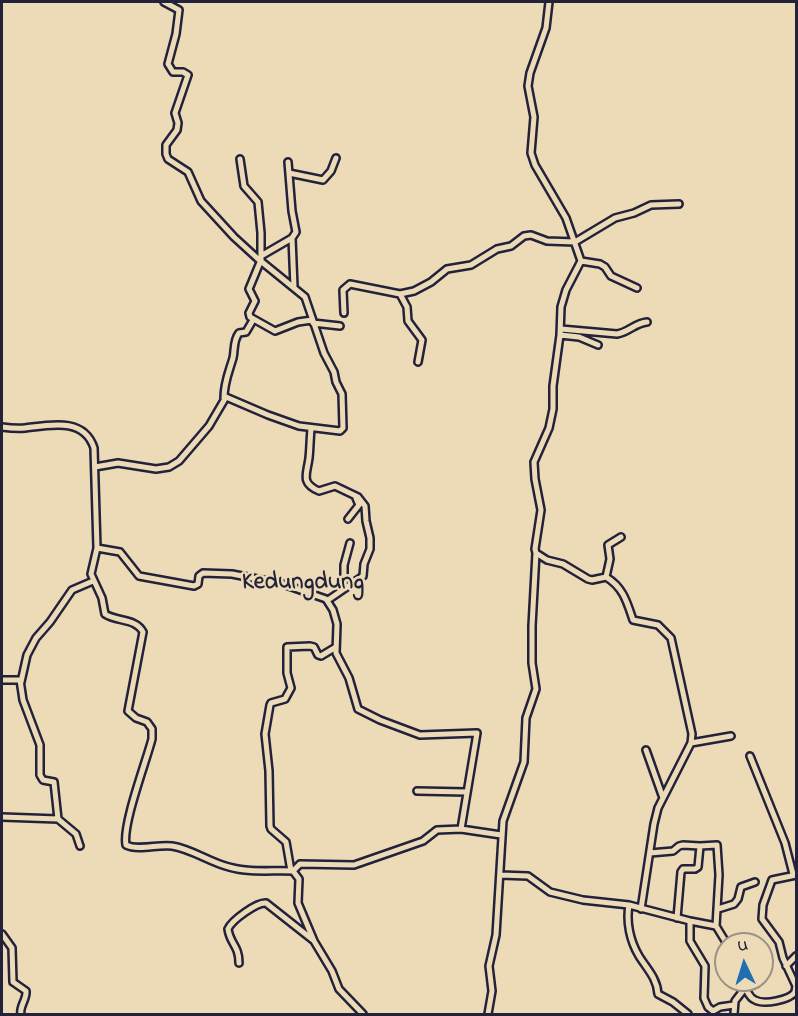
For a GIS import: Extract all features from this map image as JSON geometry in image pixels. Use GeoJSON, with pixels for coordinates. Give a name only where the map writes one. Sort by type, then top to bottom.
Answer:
{"type":"FeatureCollection","features":[{"type":"Feature","properties":{"kind":"street"},"geometry":{"type":"LineString","coordinates":[[164,2],[179,10],[176,34],[168,64],[173,72],[183,72],[188,75],[175,113],[178,123],[177,130],[166,145],[168,159],[191,176],[203,204],[307,299],[313,322],[342,394],[343,428],[340,431],[311,429],[268,415],[228,397],[224,398]]}},
{"type":"Feature","properties":{"kind":"street"},"geometry":{"type":"LineString","coordinates":[[488,1014],[492,991],[489,966],[496,935],[503,821],[525,762],[526,718],[536,689],[532,663],[532,626],[541,510],[534,462],[549,428],[553,409],[553,386],[563,299],[581,261],[566,218],[535,165],[531,153],[534,117],[528,86],[530,73],[546,28],[549,2]]}},
{"type":"Feature","properties":{"kind":"street"},"geometry":{"type":"LineString","coordinates":[[289,173],[323,180],[331,171],[336,158]]}},
{"type":"Feature","properties":{"kind":"street"},"geometry":{"type":"LineString","coordinates":[[240,159],[244,186],[258,202],[261,233],[261,258],[249,289],[255,301],[249,313],[253,320],[275,331],[298,322],[340,326]]}},
{"type":"Feature","properties":{"kind":"street"},"geometry":{"type":"LineString","coordinates":[[261,258],[292,238],[296,232],[288,162]]}},
{"type":"Feature","properties":{"kind":"street"},"geometry":{"type":"LineString","coordinates":[[344,313],[342,290],[351,284],[399,294],[419,289],[447,269],[471,265],[497,249],[511,246],[525,236],[531,235],[547,241],[575,242],[615,218],[651,205],[679,204]]}},
{"type":"Feature","properties":{"kind":"street"},"geometry":{"type":"LineString","coordinates":[[292,238],[294,287]]}},
{"type":"Feature","properties":{"kind":"street"},"geometry":{"type":"LineString","coordinates":[[581,261],[600,264],[611,276],[637,288]]}},
{"type":"Feature","properties":{"kind":"street"},"geometry":{"type":"LineString","coordinates":[[399,294],[407,307],[408,321],[422,340],[418,362]]}},
{"type":"Feature","properties":{"kind":"street"},"geometry":{"type":"LineString","coordinates":[[95,467],[118,463],[156,469],[174,465],[209,426],[224,398],[225,380],[233,357],[235,339],[239,333],[246,332],[253,320]]}},
{"type":"Feature","properties":{"kind":"street"},"geometry":{"type":"LineString","coordinates":[[560,332],[617,334],[624,333],[636,324],[647,322]]}},
{"type":"Feature","properties":{"kind":"street"},"geometry":{"type":"LineString","coordinates":[[560,332],[598,345]]}},
{"type":"Feature","properties":{"kind":"street"},"geometry":{"type":"LineString","coordinates":[[2,427],[21,429],[61,424],[81,430],[92,442],[95,467],[97,548],[91,569],[93,581],[102,598],[105,614],[135,624],[143,632],[128,711],[151,726],[152,739],[129,820],[126,845],[132,848],[161,845],[179,847],[214,863],[247,870],[292,871],[300,864],[354,865],[423,841],[437,830],[461,829],[501,835]]}},
{"type":"Feature","properties":{"kind":"street"},"geometry":{"type":"LineString","coordinates":[[311,429],[309,462],[306,472],[310,487],[319,491],[335,486],[360,499],[365,506],[370,538],[370,549],[364,564],[363,576],[328,600]]}},
{"type":"Feature","properties":{"kind":"street"},"geometry":{"type":"LineString","coordinates":[[348,519],[359,504],[352,495]]}},
{"type":"Feature","properties":{"kind":"street"},"geometry":{"type":"LineString","coordinates":[[606,577],[610,559],[609,545],[621,537]]}},
{"type":"Feature","properties":{"kind":"street"},"geometry":{"type":"LineString","coordinates":[[344,589],[344,571],[350,543]]}},
{"type":"Feature","properties":{"kind":"street"},"geometry":{"type":"LineString","coordinates":[[97,548],[120,552],[136,574],[144,578],[194,586],[198,584],[199,576],[203,573],[232,574],[295,586],[328,600],[337,624],[336,653],[349,678],[355,705],[364,713],[420,735],[477,733],[461,829]]}},
{"type":"Feature","properties":{"kind":"street"},"geometry":{"type":"LineString","coordinates":[[536,553],[547,560],[563,564],[592,580],[606,577],[614,581],[623,591],[633,620],[658,625],[671,638],[692,734],[691,743],[663,798],[654,824],[641,909]]}},
{"type":"Feature","properties":{"kind":"street"},"geometry":{"type":"LineString","coordinates":[[57,819],[55,784],[52,780],[43,780],[40,775],[40,745],[23,700],[21,682],[27,655],[36,638],[72,590],[93,581]]}},
{"type":"Feature","properties":{"kind":"street"},"geometry":{"type":"LineString","coordinates":[[336,647],[319,656],[314,647],[287,647],[287,674],[291,688],[283,700],[271,703],[265,734],[269,771],[270,826],[286,842],[292,871],[299,879],[298,903],[315,943],[332,971],[339,989],[363,1014]]}},
{"type":"Feature","properties":{"kind":"street"},"geometry":{"type":"LineString","coordinates":[[2,680],[19,678],[21,682]]}},
{"type":"Feature","properties":{"kind":"street"},"geometry":{"type":"LineString","coordinates":[[691,743],[731,736]]}},
{"type":"Feature","properties":{"kind":"street"},"geometry":{"type":"LineString","coordinates":[[646,750],[663,798]]}},
{"type":"Feature","properties":{"kind":"street"},"geometry":{"type":"LineString","coordinates":[[748,992],[758,1001],[789,998],[794,995],[796,986],[786,966],[779,942],[764,923],[762,913],[772,880],[795,874],[750,756]]}},
{"type":"Feature","properties":{"kind":"street"},"geometry":{"type":"LineString","coordinates":[[417,791],[466,792]]}},
{"type":"Feature","properties":{"kind":"street"},"geometry":{"type":"LineString","coordinates":[[2,817],[57,819],[76,834],[80,846]]}},
{"type":"Feature","properties":{"kind":"street"},"geometry":{"type":"LineString","coordinates":[[650,853],[673,851],[683,845],[717,846],[716,926],[720,932]]}},
{"type":"Feature","properties":{"kind":"street"},"geometry":{"type":"LineString","coordinates":[[677,918],[681,872],[683,869],[697,869],[700,846]]}},
{"type":"Feature","properties":{"kind":"street"},"geometry":{"type":"LineString","coordinates":[[789,859],[796,858]]}},
{"type":"Feature","properties":{"kind":"street"},"geometry":{"type":"LineString","coordinates":[[500,875],[528,876],[550,892],[584,900],[629,905],[716,926]]}},
{"type":"Feature","properties":{"kind":"street"},"geometry":{"type":"LineString","coordinates":[[718,909],[734,904],[741,887],[755,882]]}},
{"type":"Feature","properties":{"kind":"street"},"geometry":{"type":"LineString","coordinates":[[239,963],[239,952],[230,938],[228,929],[235,919],[260,903],[266,903],[315,943]]}},
{"type":"Feature","properties":{"kind":"street"},"geometry":{"type":"LineString","coordinates":[[629,905],[627,916],[629,929],[638,954],[657,984],[658,994],[688,1014]]}},
{"type":"Feature","properties":{"kind":"street"},"geometry":{"type":"LineString","coordinates":[[690,921],[690,941],[705,966],[706,1003],[715,1011],[720,1007],[734,1005]]}},
{"type":"Feature","properties":{"kind":"street"},"geometry":{"type":"LineString","coordinates":[[2,934],[12,948],[13,982],[26,993],[21,1014]]}},
{"type":"Feature","properties":{"kind":"street"},"geometry":{"type":"LineString","coordinates":[[786,966],[796,956]]}},
{"type":"Feature","properties":{"kind":"street"},"geometry":{"type":"LineString","coordinates":[[734,1014],[734,1005],[741,992]]}},
{"type":"Feature","properties":{"kind":"district","name":"Kedungdung"},"geometry":{"type":"Point","coordinates":[303,584]}}]}
